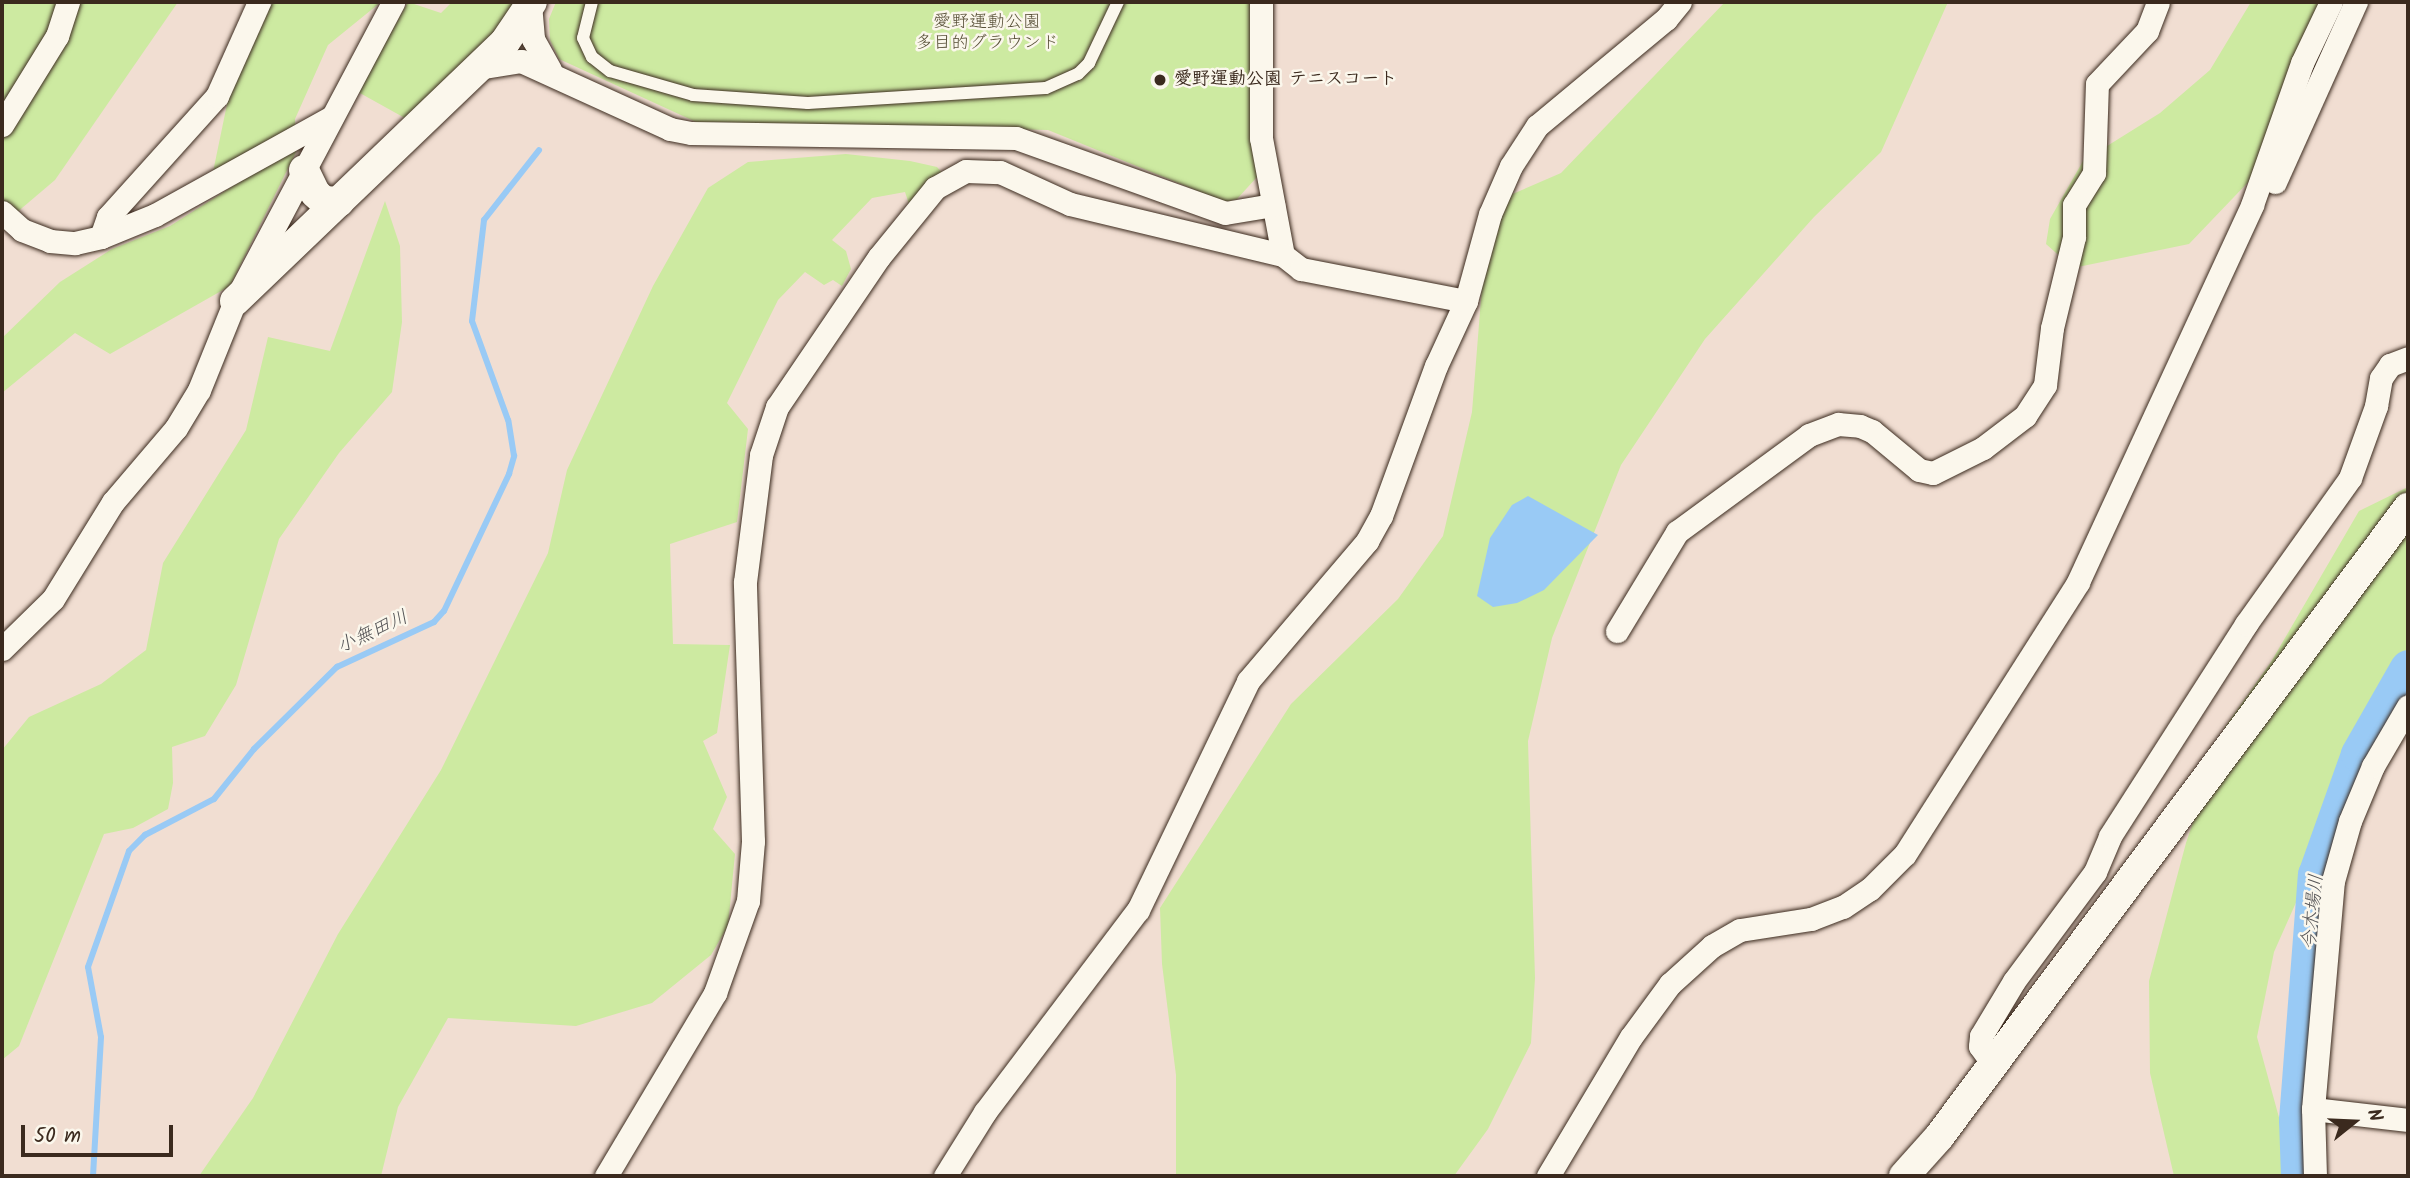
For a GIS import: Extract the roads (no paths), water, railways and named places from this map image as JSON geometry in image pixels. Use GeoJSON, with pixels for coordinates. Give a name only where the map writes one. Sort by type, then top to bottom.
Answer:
{"type":"FeatureCollection","features":[{"type":"Feature","properties":{"kind":"street"},"geometry":{"type":"LineString","coordinates":[[2,125],[57,36],[68,2]]}},
{"type":"Feature","properties":{"kind":"street"},"geometry":{"type":"LineString","coordinates":[[101,237],[108,217],[217,96],[259,2]]}},
{"type":"Feature","properties":{"kind":"street"},"geometry":{"type":"LineString","coordinates":[[2,649],[53,599],[113,502],[176,428],[200,390],[235,301],[393,2]]}},
{"type":"Feature","properties":{"kind":"street"},"geometry":{"type":"LineString","coordinates":[[1261,2],[1261,138],[1283,255]]}},
{"type":"Feature","properties":{"kind":"street"},"geometry":{"type":"LineString","coordinates":[[944,1176],[985,1112],[1138,910],[1248,681],[1367,541],[1466,301],[1490,214],[1511,166],[1537,126],[1666,19],[1679,2]]}},
{"type":"Feature","properties":{"kind":"street"},"geometry":{"type":"LineString","coordinates":[[1617,631],[1677,532],[1809,435],[1826,426],[1860,426],[1919,470],[1933,473],[1983,448],[2025,416],[2045,385],[2052,328],[2074,237],[2074,205],[2094,173],[2097,84],[2147,31],[2158,2]]}},
{"type":"Feature","properties":{"kind":"street"},"geometry":{"type":"LineString","coordinates":[[1548,1176],[1631,1037],[1670,984],[1712,946],[1740,930],[1811,919],[1843,907],[1870,889],[1905,854],[2078,582],[2252,205],[2302,63],[2331,2]]}},
{"type":"Feature","properties":{"kind":"street"},"geometry":{"type":"LineString","coordinates":[[2252,205],[2263,200],[2272,187],[2357,2]]}},
{"type":"Feature","properties":{"kind":"street"},"geometry":{"type":"LineString","coordinates":[[531,3],[533,39],[550,71]]}},
{"type":"Feature","properties":{"kind":"street"},"geometry":{"type":"LineString","coordinates":[[235,301],[505,42],[531,3]]}},
{"type":"Feature","properties":{"kind":"street"},"geometry":{"type":"LineString","coordinates":[[478,68],[522,61],[550,71],[670,129],[691,133],[1016,138],[1052,147],[1225,213],[1273,205]]}},
{"type":"Feature","properties":{"kind":"street"},"geometry":{"type":"LineString","coordinates":[[2,212],[22,230],[50,241],[75,243],[101,237],[155,215],[332,117]]}},
{"type":"Feature","properties":{"kind":"street"},"geometry":{"type":"LineString","coordinates":[[606,1176],[715,993],[734,950],[748,901],[752,841],[745,582],[761,455],[777,407],[880,257],[936,188],[966,171],[982,169],[1018,178],[1070,204],[1283,255],[1301,269],[1466,301]]}},
{"type":"Feature","properties":{"kind":"street"},"geometry":{"type":"LineString","coordinates":[[304,170],[315,193],[324,201],[339,202]]}},
{"type":"Feature","properties":{"kind":"street"},"geometry":{"type":"LineString","coordinates":[[1993,1064],[1980,1046],[1987,1025],[2014,981],[2095,872],[2110,836],[2246,624],[2350,478],[2376,406],[2381,378],[2390,365],[2408,358]]}},
{"type":"Feature","properties":{"kind":"street"},"geometry":{"type":"LineString","coordinates":[[1904,1176],[1993,1064],[2408,508]]}},
{"type":"Feature","properties":{"kind":"street"},"geometry":{"type":"LineString","coordinates":[[2315,1176],[2312,1109],[2333,881],[2350,821],[2373,766],[2408,706]]}},
{"type":"Feature","properties":{"kind":"street"},"geometry":{"type":"LineString","coordinates":[[2312,1109],[2408,1120]]}},
{"type":"Feature","properties":{"kind":"lane"},"geometry":{"type":"LineString","coordinates":[[592,2],[583,38],[592,57],[610,71],[693,95],[808,103],[1046,88],[1078,74],[1089,63],[1118,2]]}},
{"type":"Feature","properties":{"kind":"water"},"geometry":{"type":"Polygon","coordinates":[[[1528,496],[1598,535],[1544,590],[1517,603],[1493,607],[1477,596],[1490,538],[1512,505],[1528,496]]]}},
{"type":"Feature","properties":{"kind":"waterway","name":"小無田川"},"geometry":{"type":"LineString","coordinates":[[93,1176],[101,1037],[88,967],[129,851],[145,835],[214,799],[254,749],[337,667],[434,622],[444,611],[509,474],[514,456],[508,420],[472,321],[484,220],[539,150]]}},
{"type":"Feature","properties":{"kind":"waterway","name":"今木場川"},"geometry":{"type":"LineString","coordinates":[[2299,1176],[2297,1120],[2316,875],[2359,754],[2408,668]]}},
{"type":"Feature","properties":{"kind":"place","name":"愛野運動公園 テニスコート"},"geometry":{"type":"Point","coordinates":[1160,80]}},
{"type":"Feature","properties":{"kind":"park label","name":"愛野運動公園 多目的グラウンド"},"geometry":{"type":"Point","coordinates":[987,34]}}]}
